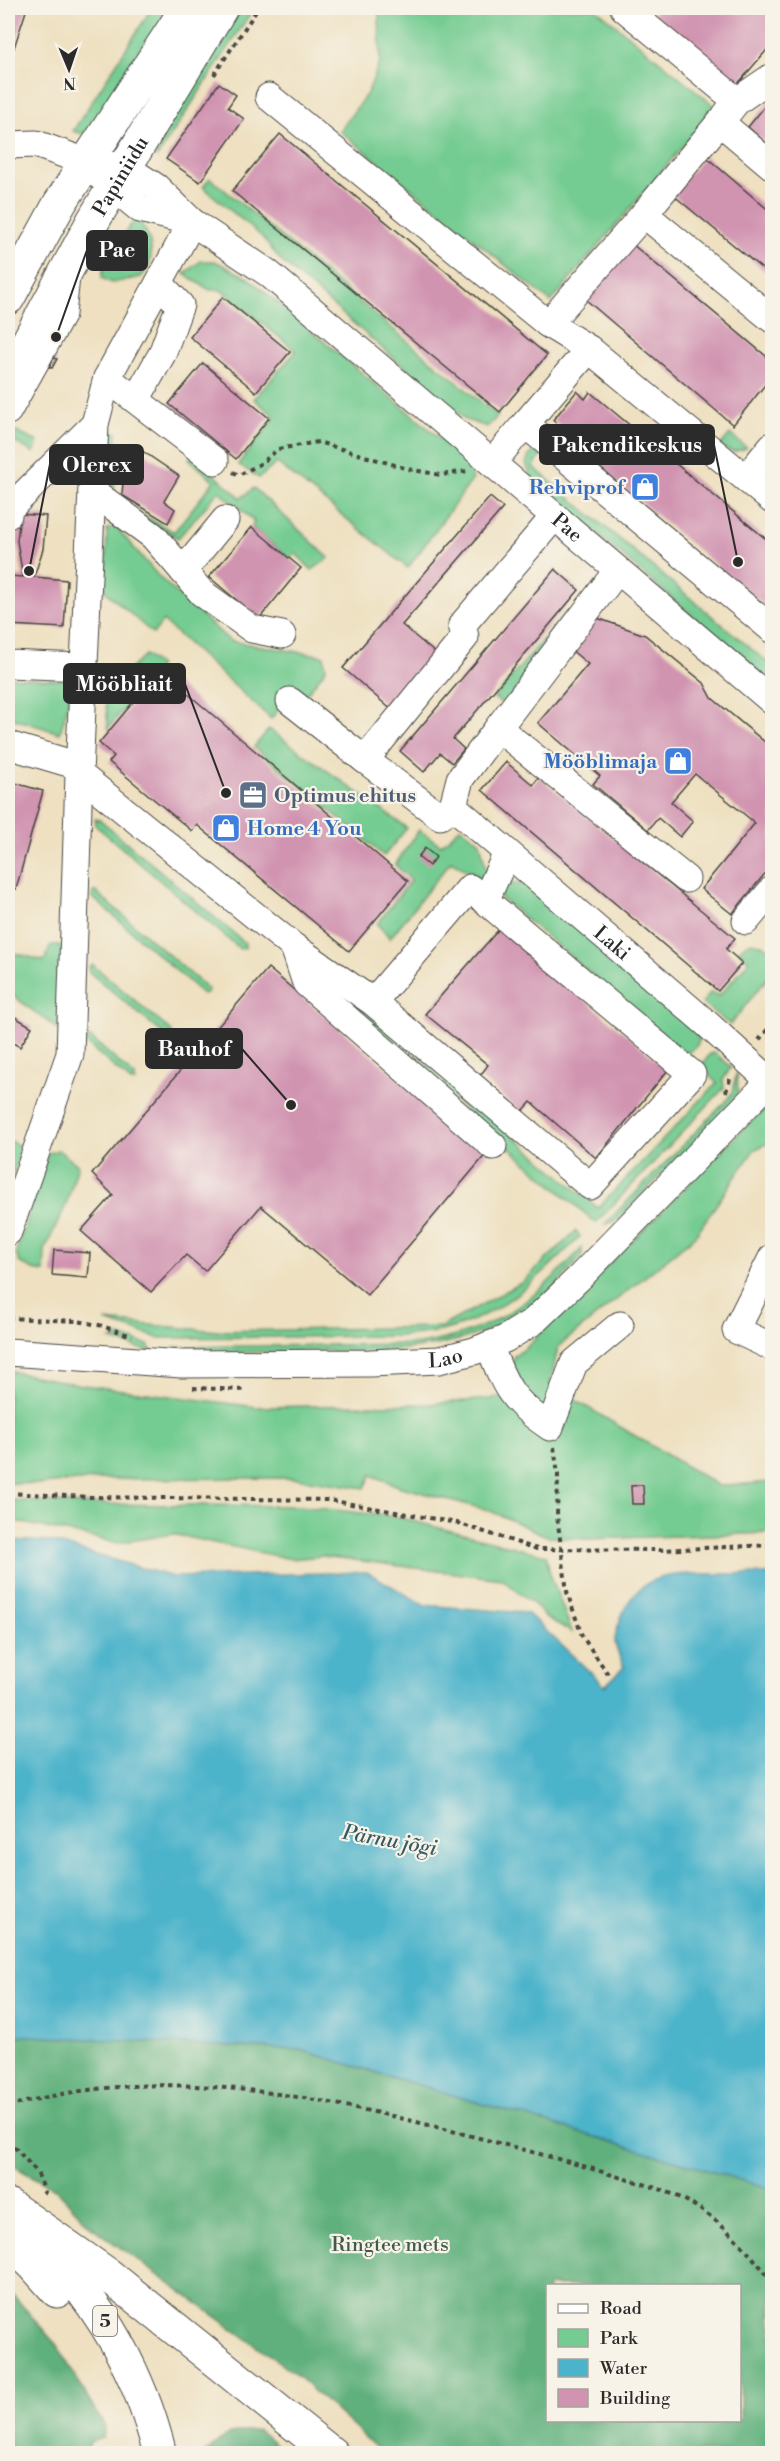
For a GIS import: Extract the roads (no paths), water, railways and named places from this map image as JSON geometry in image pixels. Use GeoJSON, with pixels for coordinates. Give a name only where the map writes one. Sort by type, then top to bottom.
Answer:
{"type":"FeatureCollection","features":[{"type":"Feature","properties":{"kind":"main road","name":"Papiniidu"},"geometry":{"type":"LineString","coordinates":[[8,298],[17,273],[86,162],[187,8]]}},
{"type":"Feature","properties":{"kind":"main road","name":"Papiniidu"},"geometry":{"type":"LineString","coordinates":[[8,379],[119,178],[221,8]]}},
{"type":"Feature","properties":{"kind":"main road","name":"5"},"geometry":{"type":"LineString","coordinates":[[11,2207],[72,2276],[110,2329],[141,2389],[160,2454]]}},
{"type":"Feature","properties":{"kind":"main road"},"geometry":{"type":"LineString","coordinates":[[11,2207],[107,2274],[332,2454]]}},
{"type":"Feature","properties":{"kind":"main road","name":"5"},"geometry":{"type":"LineString","coordinates":[[8,2241],[33,2264],[71,2306],[99,2345],[128,2406],[142,2454]]}},
{"type":"Feature","properties":{"kind":"street"},"geometry":{"type":"LineString","coordinates":[[624,8],[729,112],[772,166]]}},
{"type":"Feature","properties":{"kind":"street"},"geometry":{"type":"LineString","coordinates":[[548,324],[729,112],[772,77]]}},
{"type":"Feature","properties":{"kind":"street"},"geometry":{"type":"LineString","coordinates":[[269,97],[548,324],[589,349],[772,500]]}},
{"type":"Feature","properties":{"kind":"street"},"geometry":{"type":"LineString","coordinates":[[8,145],[36,144],[86,162]]}},
{"type":"Feature","properties":{"kind":"street","name":"Pae"},"geometry":{"type":"LineString","coordinates":[[86,162],[119,178],[140,209],[192,222],[268,273],[772,701]]}},
{"type":"Feature","properties":{"kind":"street"},"geometry":{"type":"LineString","coordinates":[[644,214],[772,319]]}},
{"type":"Feature","properties":{"kind":"street"},"geometry":{"type":"LineString","coordinates":[[8,1232],[70,1054],[82,667],[95,424],[107,378],[192,222]]}},
{"type":"Feature","properties":{"kind":"street"},"geometry":{"type":"LineString","coordinates":[[8,411],[62,314],[67,270]]}},
{"type":"Feature","properties":{"kind":"street"},"geometry":{"type":"LineString","coordinates":[[136,400],[162,354],[180,305],[159,283]]}},
{"type":"Feature","properties":{"kind":"street"},"geometry":{"type":"LineString","coordinates":[[488,460],[525,424],[589,349]]}},
{"type":"Feature","properties":{"kind":"street"},"geometry":{"type":"LineString","coordinates":[[107,378],[215,461]]}},
{"type":"Feature","properties":{"kind":"street"},"geometry":{"type":"LineString","coordinates":[[8,515],[8,510],[95,424]]}},
{"type":"Feature","properties":{"kind":"street"},"geometry":{"type":"LineString","coordinates":[[525,424],[772,629]]}},
{"type":"Feature","properties":{"kind":"street"},"geometry":{"type":"LineString","coordinates":[[746,478],[772,447]]}},
{"type":"Feature","properties":{"kind":"street"},"geometry":{"type":"LineString","coordinates":[[92,491],[153,536],[202,593],[252,629],[282,634]]}},
{"type":"Feature","properties":{"kind":"street"},"geometry":{"type":"LineString","coordinates":[[365,760],[465,637],[462,625],[554,517]]}},
{"type":"Feature","properties":{"kind":"street"},"geometry":{"type":"LineString","coordinates":[[183,571],[225,520]]}},
{"type":"Feature","properties":{"kind":"street"},"geometry":{"type":"LineString","coordinates":[[290,701],[440,816],[453,806],[460,779],[617,571]]}},
{"type":"Feature","properties":{"kind":"street"},"geometry":{"type":"LineString","coordinates":[[8,664],[82,667]]}},
{"type":"Feature","properties":{"kind":"street"},"geometry":{"type":"LineString","coordinates":[[498,728],[686,879]]}},
{"type":"Feature","properties":{"kind":"street"},"geometry":{"type":"LineString","coordinates":[[8,745],[79,770],[294,947],[373,1002],[590,1186],[692,1074],[470,888],[373,1002]]}},
{"type":"Feature","properties":{"kind":"street","name":"Laki"},"geometry":{"type":"LineString","coordinates":[[453,806],[771,1080]]}},
{"type":"Feature","properties":{"kind":"street"},"geometry":{"type":"LineString","coordinates":[[485,901],[507,853]]}},
{"type":"Feature","properties":{"kind":"street"},"geometry":{"type":"LineString","coordinates":[[746,921],[772,890]]}},
{"type":"Feature","properties":{"kind":"street"},"geometry":{"type":"LineString","coordinates":[[294,947],[306,983],[493,1146]]}},
{"type":"Feature","properties":{"kind":"street","name":"Lao"},"geometry":{"type":"LineString","coordinates":[[8,1352],[181,1364],[370,1363],[439,1359],[489,1345],[505,1339],[534,1321],[595,1262],[771,1080]]}},
{"type":"Feature","properties":{"kind":"street"},"geometry":{"type":"LineString","coordinates":[[772,1258],[736,1330],[772,1347]]}},
{"type":"Feature","properties":{"kind":"street"},"geometry":{"type":"LineString","coordinates":[[489,1345],[504,1385],[525,1410],[550,1426],[574,1363],[620,1325]]}},
{"type":"Feature","properties":{"kind":"water","name":"Pärnu jõgi"},"geometry":{"type":"Polygon","coordinates":[[[8,1540],[51,1542],[173,1577],[367,1572],[424,1605],[527,1613],[605,1686],[624,1667],[615,1641],[622,1615],[629,1601],[648,1583],[659,1578],[684,1574],[772,1574],[772,2189],[300,2050],[8,2035],[8,1540]]]}},
{"type":"Feature","properties":{"kind":"place","name":"Pae"},"geometry":{"type":"Point","coordinates":[56,337]}},
{"type":"Feature","properties":{"kind":"place","name":"Rehviprof"},"geometry":{"type":"Point","coordinates":[645,487]}},
{"type":"Feature","properties":{"kind":"place","name":"Pakendikeskus"},"geometry":{"type":"Point","coordinates":[738,562]}},
{"type":"Feature","properties":{"kind":"place","name":"Olerex"},"geometry":{"type":"Point","coordinates":[29,571]}},
{"type":"Feature","properties":{"kind":"place","name":"Mööblimaja"},"geometry":{"type":"Point","coordinates":[678,761]}},
{"type":"Feature","properties":{"kind":"place","name":"Mööbliait"},"geometry":{"type":"Point","coordinates":[226,793]}},
{"type":"Feature","properties":{"kind":"place","name":"Optimus ehitus"},"geometry":{"type":"Point","coordinates":[253,795]}},
{"type":"Feature","properties":{"kind":"place","name":"Home 4 You"},"geometry":{"type":"Point","coordinates":[226,828]}},
{"type":"Feature","properties":{"kind":"place","name":"Bauhof"},"geometry":{"type":"Point","coordinates":[291,1105]}},
{"type":"Feature","properties":{"kind":"park label","name":"Ringtee mets"},"geometry":{"type":"Point","coordinates":[390,2244]}}]}
